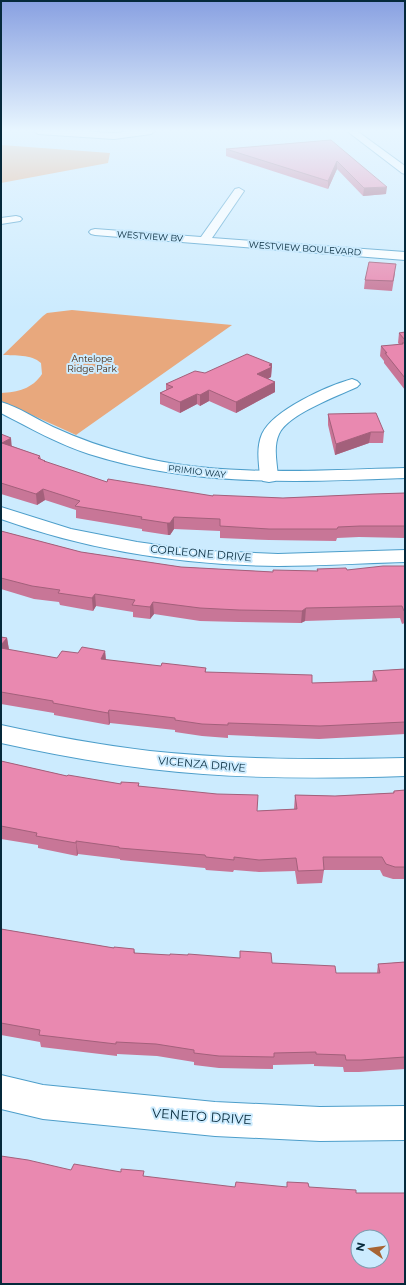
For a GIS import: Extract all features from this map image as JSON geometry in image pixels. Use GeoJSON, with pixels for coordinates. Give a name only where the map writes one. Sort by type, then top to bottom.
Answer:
{"type":"FeatureCollection","features":[{"type":"Feature","properties":{"kind":"street"},"geometry":{"type":"LineString","coordinates":[[205,240],[238,191]]}},
{"type":"Feature","properties":{"kind":"street"},"geometry":{"type":"LineString","coordinates":[[1,221],[16,219]]}},
{"type":"Feature","properties":{"kind":"street","name":"WESTVIEW BV"},"geometry":{"type":"LineString","coordinates":[[96,232],[205,240]]}},
{"type":"Feature","properties":{"kind":"street","name":"WESTVIEW BOULEVARD"},"geometry":{"type":"LineString","coordinates":[[205,240],[405,256]]}},
{"type":"Feature","properties":{"kind":"street"},"geometry":{"type":"LineString","coordinates":[[269,476],[267,459],[269,441],[277,424],[293,412],[352,384]]}},
{"type":"Feature","properties":{"kind":"street","name":"PRIMIO WAY"},"geometry":{"type":"LineString","coordinates":[[1,407],[68,439],[125,459],[183,470],[269,476],[405,473]]}},
{"type":"Feature","properties":{"kind":"street","name":"CORLEONE DRIVE"},"geometry":{"type":"LineString","coordinates":[[1,513],[20,521],[73,536],[141,548],[206,556],[278,560],[405,556]]}},
{"type":"Feature","properties":{"kind":"street","name":"VICENZA DRIVE"},"geometry":{"type":"LineString","coordinates":[[1,734],[98,753],[173,763],[250,768],[296,769],[405,767]]}},
{"type":"Feature","properties":{"kind":"street","name":"VENETO DRIVE"},"geometry":{"type":"LineString","coordinates":[[1,1092],[43,1102],[215,1119],[320,1124],[405,1123]]}},
{"type":"Feature","properties":{"kind":"green space","name":"Antelope Ridge Park"},"geometry":{"type":"Polygon","coordinates":[[[72,310],[232,325],[76,435],[1,401],[1,393],[24,389],[34,383],[42,374],[41,363],[33,358],[3,355],[47,313],[72,310]]]}},
{"type":"Feature","properties":{"kind":"building"},"geometry":{"type":"Polygon","coordinates":[[[369,262],[396,264],[393,281],[365,280],[369,262]]]}},
{"type":"Feature","properties":{"kind":"building"},"geometry":{"type":"Polygon","coordinates":[[[405,332],[405,340],[399,333],[405,332]]]}},
{"type":"Feature","properties":{"kind":"building"},"geometry":{"type":"Polygon","coordinates":[[[402,343],[405,343],[405,378],[381,346],[403,344],[402,343]]]}},
{"type":"Feature","properties":{"kind":"building"},"geometry":{"type":"Polygon","coordinates":[[[247,354],[272,364],[269,365],[272,367],[257,374],[275,382],[236,402],[209,390],[180,402],[160,393],[173,387],[166,384],[195,371],[205,373],[247,354]]]}},
{"type":"Feature","properties":{"kind":"building"},"geometry":{"type":"Polygon","coordinates":[[[376,413],[384,432],[371,432],[336,444],[328,414],[376,413]]]}},
{"type":"Feature","properties":{"kind":"building"},"geometry":{"type":"Polygon","coordinates":[[[1,434],[11,438],[2,443],[40,456],[38,458],[44,461],[107,482],[108,479],[213,496],[283,498],[405,493],[405,526],[360,526],[338,527],[337,529],[269,529],[220,526],[220,519],[174,517],[170,523],[167,523],[141,519],[142,517],[75,506],[80,501],[43,489],[36,494],[1,483],[1,434]]]}},
{"type":"Feature","properties":{"kind":"building"},"geometry":{"type":"Polygon","coordinates":[[[1,531],[81,552],[181,567],[273,572],[273,570],[318,571],[317,569],[346,568],[347,570],[383,566],[405,566],[405,611],[402,606],[306,608],[302,611],[239,610],[200,608],[153,602],[150,607],[132,605],[135,600],[95,594],[92,598],[58,593],[60,590],[32,586],[1,578],[1,531]]]}},
{"type":"Feature","properties":{"kind":"building"},"geometry":{"type":"Polygon","coordinates":[[[1,637],[7,638],[1,645],[1,637]]]}},
{"type":"Feature","properties":{"kind":"building"},"geometry":{"type":"Polygon","coordinates":[[[82,647],[105,651],[101,659],[161,666],[162,663],[206,668],[205,672],[312,675],[312,683],[377,681],[373,671],[405,669],[405,722],[320,726],[228,723],[228,725],[202,724],[175,720],[175,718],[109,710],[108,713],[1,692],[1,648],[57,658],[62,651],[78,653],[82,647]]]}},
{"type":"Feature","properties":{"kind":"building"},"geometry":{"type":"Polygon","coordinates":[[[1,761],[67,776],[121,784],[121,782],[139,783],[138,786],[217,794],[258,795],[257,811],[297,809],[295,795],[335,796],[394,793],[394,791],[405,790],[405,867],[395,867],[386,864],[382,857],[323,857],[324,870],[298,871],[296,858],[259,860],[234,857],[234,860],[206,857],[205,855],[119,848],[76,841],[76,843],[36,836],[37,833],[1,826],[1,761]]]}},
{"type":"Feature","properties":{"kind":"building"},"geometry":{"type":"Polygon","coordinates":[[[1,929],[114,948],[134,949],[134,953],[170,955],[188,954],[240,958],[240,951],[271,953],[272,963],[335,966],[336,973],[380,973],[378,964],[405,962],[405,1057],[346,1060],[345,1055],[316,1054],[316,1052],[274,1053],[274,1057],[219,1056],[194,1053],[194,1050],[156,1044],[116,1042],[116,1044],[39,1035],[40,1030],[1,1023],[1,929]]]}},
{"type":"Feature","properties":{"kind":"building"},"geometry":{"type":"Polygon","coordinates":[[[1,1156],[28,1160],[71,1170],[74,1164],[121,1172],[121,1169],[144,1171],[143,1176],[235,1187],[236,1182],[287,1187],[287,1182],[308,1183],[309,1187],[356,1190],[356,1193],[405,1193],[405,1284],[1,1284],[1,1156]]]}}]}
